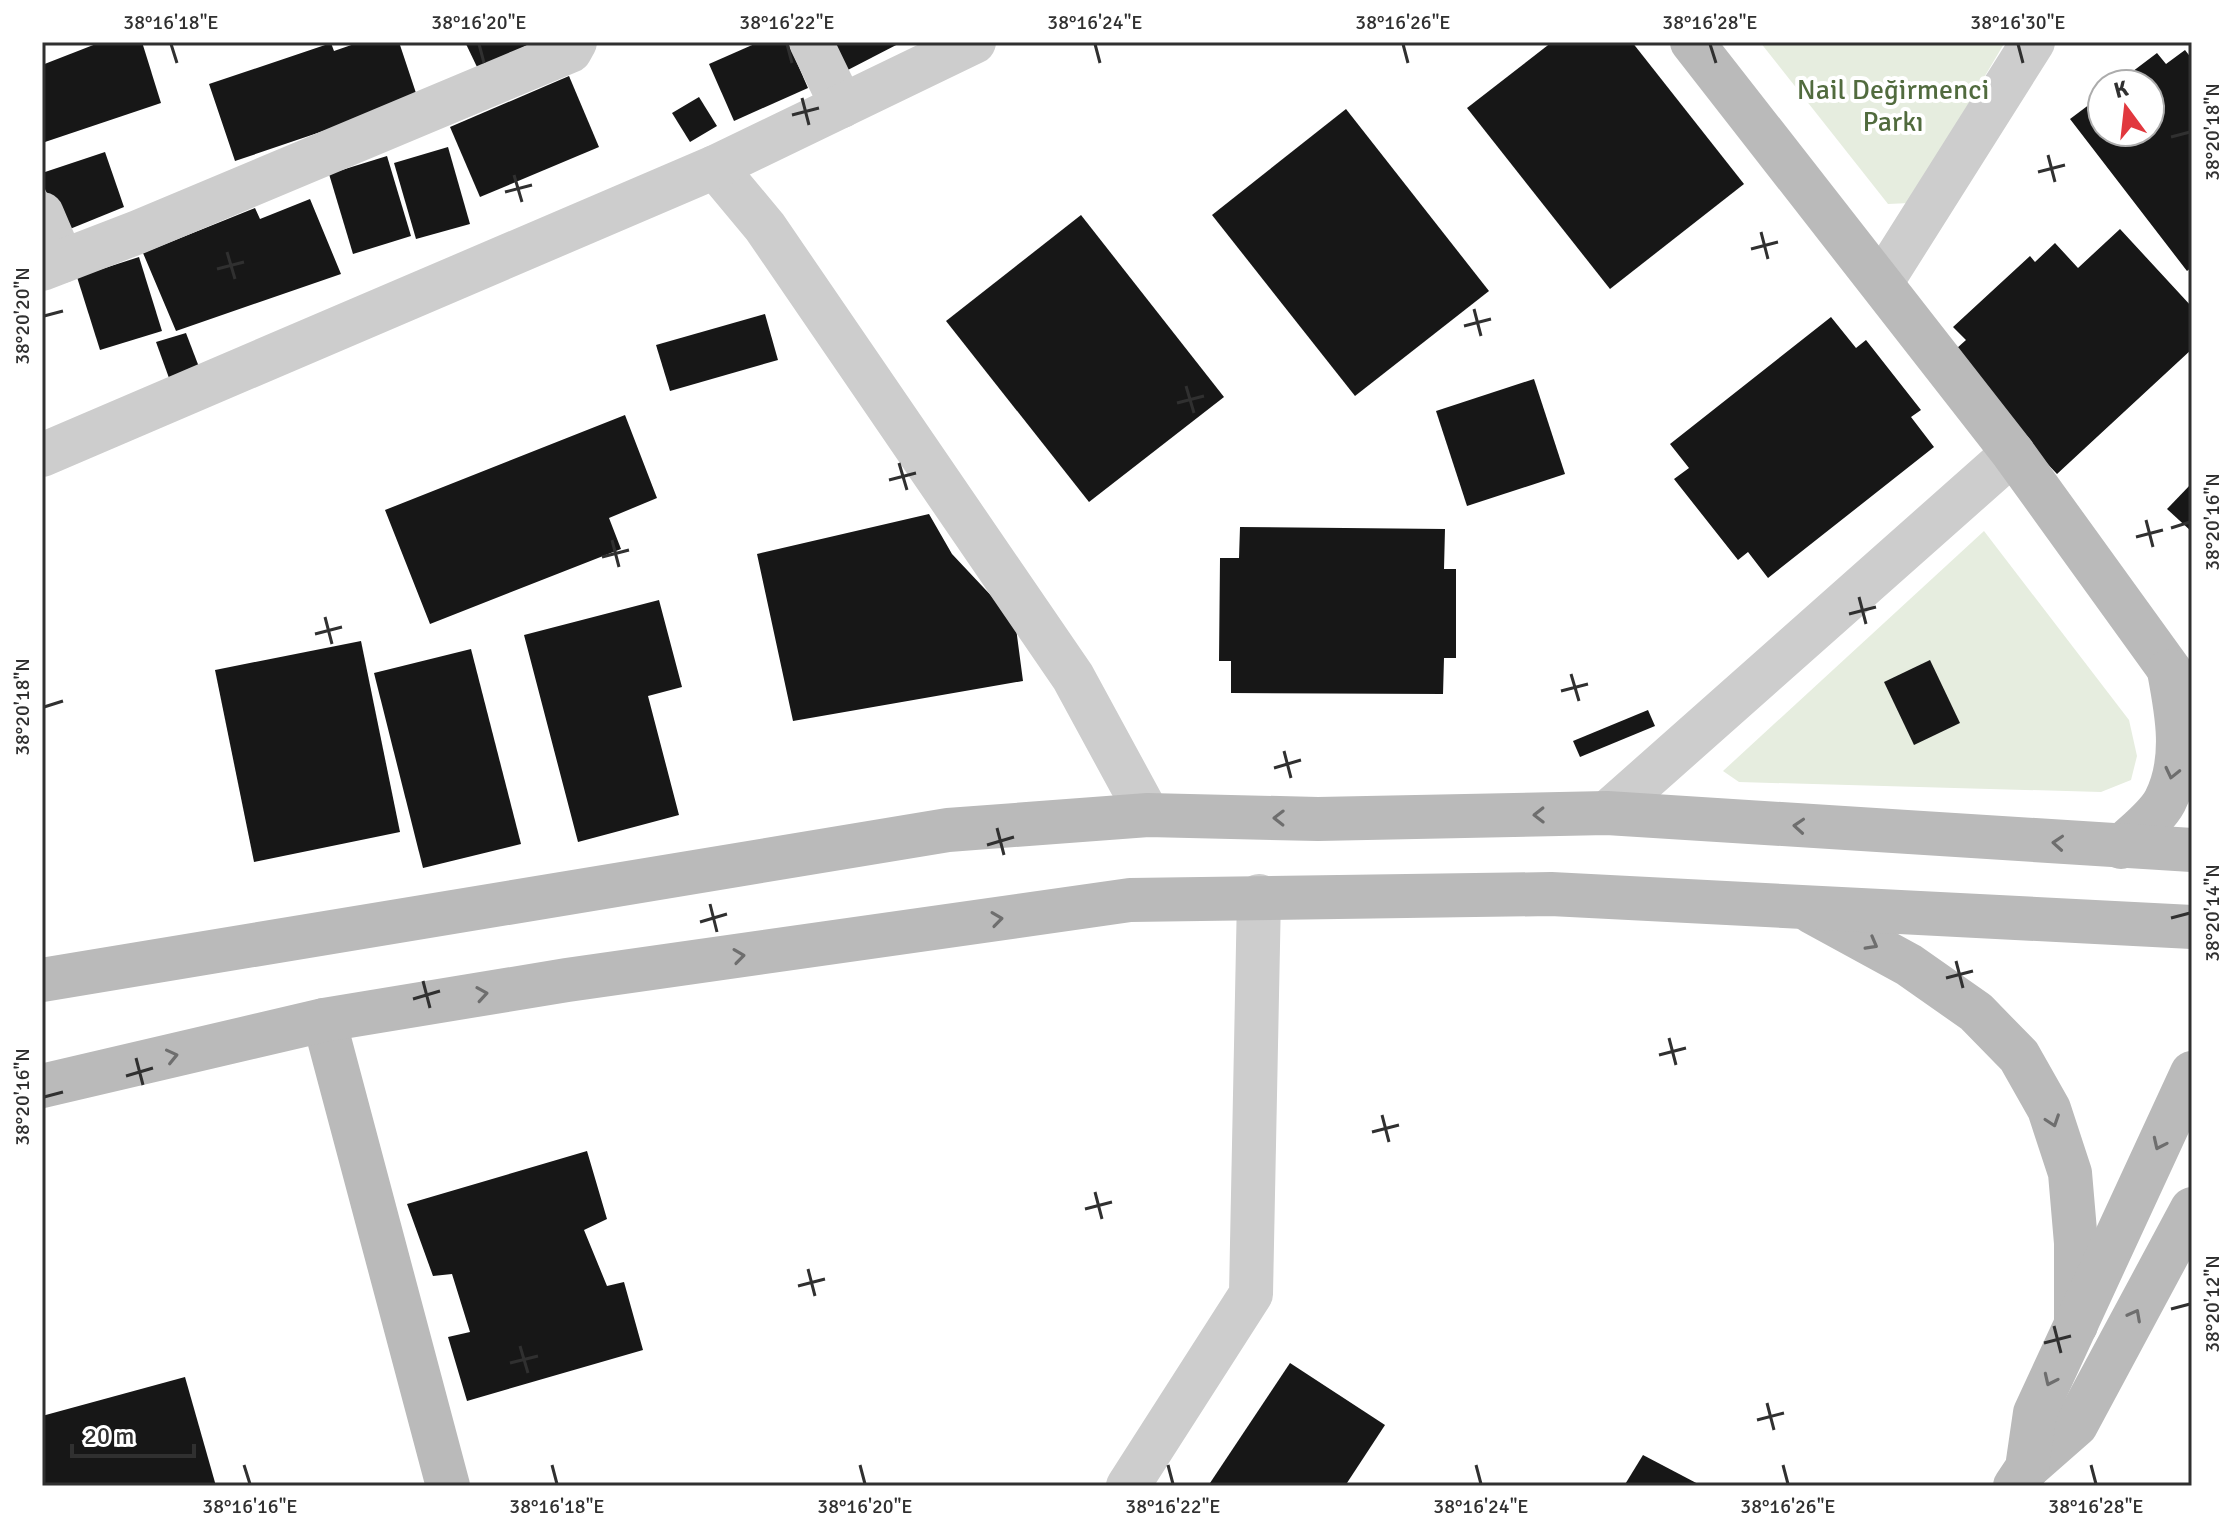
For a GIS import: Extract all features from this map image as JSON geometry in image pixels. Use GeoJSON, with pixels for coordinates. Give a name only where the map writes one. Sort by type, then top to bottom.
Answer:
{"type":"FeatureCollection","features":[{"type":"Feature","properties":{"kind":"main road"},"geometry":{"type":"LineString","coordinates":[[1692,42],[2013,453],[2180,685],[2175,768],[2165,802],[2121,847]]}},
{"type":"Feature","properties":{"kind":"main road"},"geometry":{"type":"LineString","coordinates":[[42,980],[948,830],[1148,815],[1318,819],[1607,813],[2192,850]]}},
{"type":"Feature","properties":{"kind":"main road"},"geometry":{"type":"LineString","coordinates":[[42,1086],[324,1020],[567,980],[1130,900],[1551,894],[2192,927]]}},
{"type":"Feature","properties":{"kind":"main road"},"geometry":{"type":"LineString","coordinates":[[1803,906],[1909,965],[1976,1012],[2019,1056],[2049,1109],[2070,1173],[2076,1243],[2076,1325]]}},
{"type":"Feature","properties":{"kind":"main road"},"geometry":{"type":"LineString","coordinates":[[324,1020],[448,1486]]}},
{"type":"Feature","properties":{"kind":"main road"},"geometry":{"type":"LineString","coordinates":[[2021,1477],[2035,1413],[2192,1073]]}},
{"type":"Feature","properties":{"kind":"main road"},"geometry":{"type":"LineString","coordinates":[[2021,1477],[2076,1425],[2192,1209]]}},
{"type":"Feature","properties":{"kind":"street"},"geometry":{"type":"LineString","coordinates":[[42,214],[52,265],[570,51],[575,42]]}},
{"type":"Feature","properties":{"kind":"street"},"geometry":{"type":"LineString","coordinates":[[811,42],[842,106]]}},
{"type":"Feature","properties":{"kind":"street"},"geometry":{"type":"LineString","coordinates":[[42,455],[715,167],[974,42]]}},
{"type":"Feature","properties":{"kind":"street"},"geometry":{"type":"LineString","coordinates":[[1881,283],[2033,42]]}},
{"type":"Feature","properties":{"kind":"street"},"geometry":{"type":"LineString","coordinates":[[715,167],[765,227],[1073,677],[1148,815]]}},
{"type":"Feature","properties":{"kind":"street"},"geometry":{"type":"LineString","coordinates":[[1607,813],[2013,453]]}},
{"type":"Feature","properties":{"kind":"street"},"geometry":{"type":"LineString","coordinates":[[1128,1486],[1251,1294],[1259,896]]}},
{"type":"Feature","properties":{"kind":"green space","name":"Nail Değirmenci Parkı"},"geometry":{"type":"Polygon","coordinates":[[[1760,42],[2005,42],[1910,203],[1888,204],[1760,42]]]}},
{"type":"Feature","properties":{"kind":"green space"},"geometry":{"type":"Polygon","coordinates":[[[1984,531],[2129,720],[2137,756],[2131,780],[2101,792],[1739,782],[1723,771],[1984,531]]]}},
{"type":"Feature","properties":{"kind":"building"},"geometry":{"type":"Polygon","coordinates":[[[101,42],[142,42],[161,103],[42,143],[42,65],[101,42]]]}},
{"type":"Feature","properties":{"kind":"building"},"geometry":{"type":"Polygon","coordinates":[[[360,42],[399,42],[418,99],[235,161],[209,84],[331,43],[334,51],[360,42]]]}},
{"type":"Feature","properties":{"kind":"building"},"geometry":{"type":"Polygon","coordinates":[[[465,42],[534,42],[478,69],[465,42]]]}},
{"type":"Feature","properties":{"kind":"building"},"geometry":{"type":"Polygon","coordinates":[[[759,42],[788,42],[808,88],[734,121],[709,64],[759,42]]]}},
{"type":"Feature","properties":{"kind":"building"},"geometry":{"type":"Polygon","coordinates":[[[826,42],[902,42],[842,73],[826,42]]]}},
{"type":"Feature","properties":{"kind":"building"},"geometry":{"type":"Polygon","coordinates":[[[1552,42],[1632,42],[1744,184],[1610,289],[1467,108],[1552,42]]]}},
{"type":"Feature","properties":{"kind":"building"},"geometry":{"type":"Polygon","coordinates":[[[2185,50],[2192,59],[2192,267],[2187,271],[2092,148],[2166,148],[2166,68],[2137,68],[2157,53],[2166,64],[2185,50]]]}},
{"type":"Feature","properties":{"kind":"building"},"geometry":{"type":"Polygon","coordinates":[[[569,76],[599,147],[480,197],[450,127],[569,76]]]}},
{"type":"Feature","properties":{"kind":"building"},"geometry":{"type":"Polygon","coordinates":[[[699,97],[717,126],[690,142],[672,113],[699,97]]]}},
{"type":"Feature","properties":{"kind":"building"},"geometry":{"type":"Polygon","coordinates":[[[2086,107],[2086,140],[2070,119],[2086,107]]]}},
{"type":"Feature","properties":{"kind":"building"},"geometry":{"type":"Polygon","coordinates":[[[1346,109],[1489,291],[1355,396],[1212,215],[1346,109]]]}},
{"type":"Feature","properties":{"kind":"building"},"geometry":{"type":"Polygon","coordinates":[[[448,147],[470,224],[416,239],[394,163],[448,147]]]}},
{"type":"Feature","properties":{"kind":"building"},"geometry":{"type":"Polygon","coordinates":[[[105,152],[124,207],[65,231],[42,183],[42,173],[105,152]]]}},
{"type":"Feature","properties":{"kind":"building"},"geometry":{"type":"Polygon","coordinates":[[[387,156],[411,236],[353,254],[329,174],[387,156]]]}},
{"type":"Feature","properties":{"kind":"building"},"geometry":{"type":"Polygon","coordinates":[[[310,199],[341,274],[176,331],[143,253],[255,208],[260,219],[310,199]]]}},
{"type":"Feature","properties":{"kind":"building"},"geometry":{"type":"Polygon","coordinates":[[[1081,215],[1224,397],[1089,502],[946,321],[1081,215]]]}},
{"type":"Feature","properties":{"kind":"building"},"geometry":{"type":"Polygon","coordinates":[[[2120,229],[2192,307],[2192,349],[2057,474],[1947,357],[1966,340],[1953,327],[2030,256],[2035,262],[2055,243],[2078,268],[2120,229]]]}},
{"type":"Feature","properties":{"kind":"building"},"geometry":{"type":"Polygon","coordinates":[[[139,257],[162,331],[100,350],[77,277],[139,257]]]}},
{"type":"Feature","properties":{"kind":"building"},"geometry":{"type":"Polygon","coordinates":[[[765,314],[778,360],[670,391],[656,345],[765,314]]]}},
{"type":"Feature","properties":{"kind":"building"},"geometry":{"type":"Polygon","coordinates":[[[1831,317],[1856,348],[1866,340],[1921,410],[1911,417],[1934,447],[1768,578],[1748,552],[1738,560],[1674,479],[1689,468],[1670,444],[1831,317]]]}},
{"type":"Feature","properties":{"kind":"building"},"geometry":{"type":"Polygon","coordinates":[[[186,333],[199,367],[169,378],[156,342],[186,333]]]}},
{"type":"Feature","properties":{"kind":"building"},"geometry":{"type":"Polygon","coordinates":[[[1534,379],[1565,474],[1467,506],[1436,411],[1534,379]]]}},
{"type":"Feature","properties":{"kind":"building"},"geometry":{"type":"Polygon","coordinates":[[[625,415],[657,498],[609,518],[621,549],[430,624],[385,510],[625,415]]]}},
{"type":"Feature","properties":{"kind":"building"},"geometry":{"type":"Polygon","coordinates":[[[2192,483],[2192,532],[2167,509],[2192,483]]]}},
{"type":"Feature","properties":{"kind":"building"},"geometry":{"type":"Polygon","coordinates":[[[929,514],[952,554],[999,604],[1016,628],[1023,681],[793,721],[757,554],[929,514]]]}},
{"type":"Feature","properties":{"kind":"building"},"geometry":{"type":"Polygon","coordinates":[[[1240,527],[1445,529],[1444,569],[1456,569],[1456,658],[1444,658],[1443,694],[1231,693],[1231,661],[1219,661],[1220,558],[1239,558],[1240,527]]]}},
{"type":"Feature","properties":{"kind":"building"},"geometry":{"type":"Polygon","coordinates":[[[659,600],[682,687],[648,696],[679,815],[578,842],[524,635],[659,600]]]}},
{"type":"Feature","properties":{"kind":"building"},"geometry":{"type":"Polygon","coordinates":[[[361,641],[400,832],[254,862],[215,670],[361,641]]]}},
{"type":"Feature","properties":{"kind":"building"},"geometry":{"type":"Polygon","coordinates":[[[471,649],[521,844],[423,868],[374,673],[471,649]]]}},
{"type":"Feature","properties":{"kind":"building"},"geometry":{"type":"Polygon","coordinates":[[[1930,660],[1960,723],[1914,745],[1884,682],[1930,660]]]}},
{"type":"Feature","properties":{"kind":"building"},"geometry":{"type":"Polygon","coordinates":[[[1648,710],[1655,726],[1580,757],[1573,741],[1648,710]]]}},
{"type":"Feature","properties":{"kind":"building"},"geometry":{"type":"Polygon","coordinates":[[[587,1151],[607,1219],[584,1230],[607,1286],[624,1282],[643,1350],[467,1401],[448,1337],[470,1332],[452,1274],[433,1276],[407,1204],[587,1151]]]}},
{"type":"Feature","properties":{"kind":"building"},"geometry":{"type":"Polygon","coordinates":[[[1290,1363],[1385,1425],[1345,1486],[1208,1486],[1290,1363]]]}},
{"type":"Feature","properties":{"kind":"building"},"geometry":{"type":"Polygon","coordinates":[[[185,1377],[216,1486],[43,1486],[42,1416],[185,1377]]]}},
{"type":"Feature","properties":{"kind":"building"},"geometry":{"type":"Polygon","coordinates":[[[1643,1455],[1702,1486],[1624,1486],[1643,1455]]]}}]}
